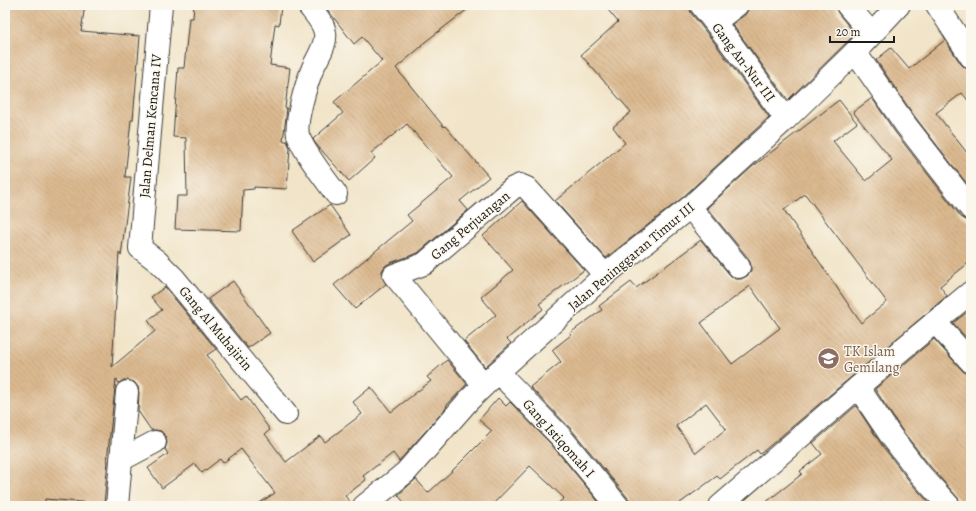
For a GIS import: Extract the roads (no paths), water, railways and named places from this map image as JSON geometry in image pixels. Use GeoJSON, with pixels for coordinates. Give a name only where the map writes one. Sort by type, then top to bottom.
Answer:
{"type":"FeatureCollection","features":[{"type":"Feature","properties":{"kind":"street","name":"Jalan Delman Kencana IV"},"geometry":{"type":"LineString","coordinates":[[140,248],[160,5]]}},
{"type":"Feature","properties":{"kind":"street"},"geometry":{"type":"LineString","coordinates":[[308,5],[322,26],[325,33],[325,42],[311,71],[297,122],[298,136],[305,150],[336,194]]}},
{"type":"Feature","properties":{"kind":"street","name":"Gang An-Nur III"},"geometry":{"type":"LineString","coordinates":[[700,5],[786,119]]}},
{"type":"Feature","properties":{"kind":"street"},"geometry":{"type":"LineString","coordinates":[[714,22],[737,5]]}},
{"type":"Feature","properties":{"kind":"street"},"geometry":{"type":"LineString","coordinates":[[847,5],[872,34]]}},
{"type":"Feature","properties":{"kind":"street","name":"Jalan Peninggaran Timur III"},"geometry":{"type":"LineString","coordinates":[[364,506],[406,472],[469,400],[491,379],[605,275],[690,206],[786,119],[855,52],[899,5]]}},
{"type":"Feature","properties":{"kind":"street"},"geometry":{"type":"LineString","coordinates":[[938,5],[971,57]]}},
{"type":"Feature","properties":{"kind":"street"},"geometry":{"type":"LineString","coordinates":[[855,52],[905,124],[971,209]]}},
{"type":"Feature","properties":{"kind":"street","name":"Gang Perjuangan"},"geometry":{"type":"LineString","coordinates":[[394,276],[424,264],[514,188],[520,185],[527,188],[605,275]]}},
{"type":"Feature","properties":{"kind":"street"},"geometry":{"type":"LineString","coordinates":[[690,206],[739,267]]}},
{"type":"Feature","properties":{"kind":"street","name":"Gang Al Muhajirin"},"geometry":{"type":"LineString","coordinates":[[140,248],[174,278],[286,414]]}},
{"type":"Feature","properties":{"kind":"street","name":"Gang Istiqomah I"},"geometry":{"type":"LineString","coordinates":[[394,276],[491,379],[561,438],[618,506]]}},
{"type":"Feature","properties":{"kind":"street"},"geometry":{"type":"LineString","coordinates":[[720,506],[971,292]]}},
{"type":"Feature","properties":{"kind":"street"},"geometry":{"type":"LineString","coordinates":[[936,322],[971,362]]}},
{"type":"Feature","properties":{"kind":"street"},"geometry":{"type":"LineString","coordinates":[[858,387],[895,441],[920,474],[948,506]]}},
{"type":"Feature","properties":{"kind":"street"},"geometry":{"type":"LineString","coordinates":[[117,506],[127,392]]}},
{"type":"Feature","properties":{"kind":"street"},"geometry":{"type":"LineString","coordinates":[[121,460],[155,442]]}},
{"type":"Feature","properties":{"kind":"place","name":"TK Islam Gemilang"},"geometry":{"type":"Point","coordinates":[829,359]}}]}
